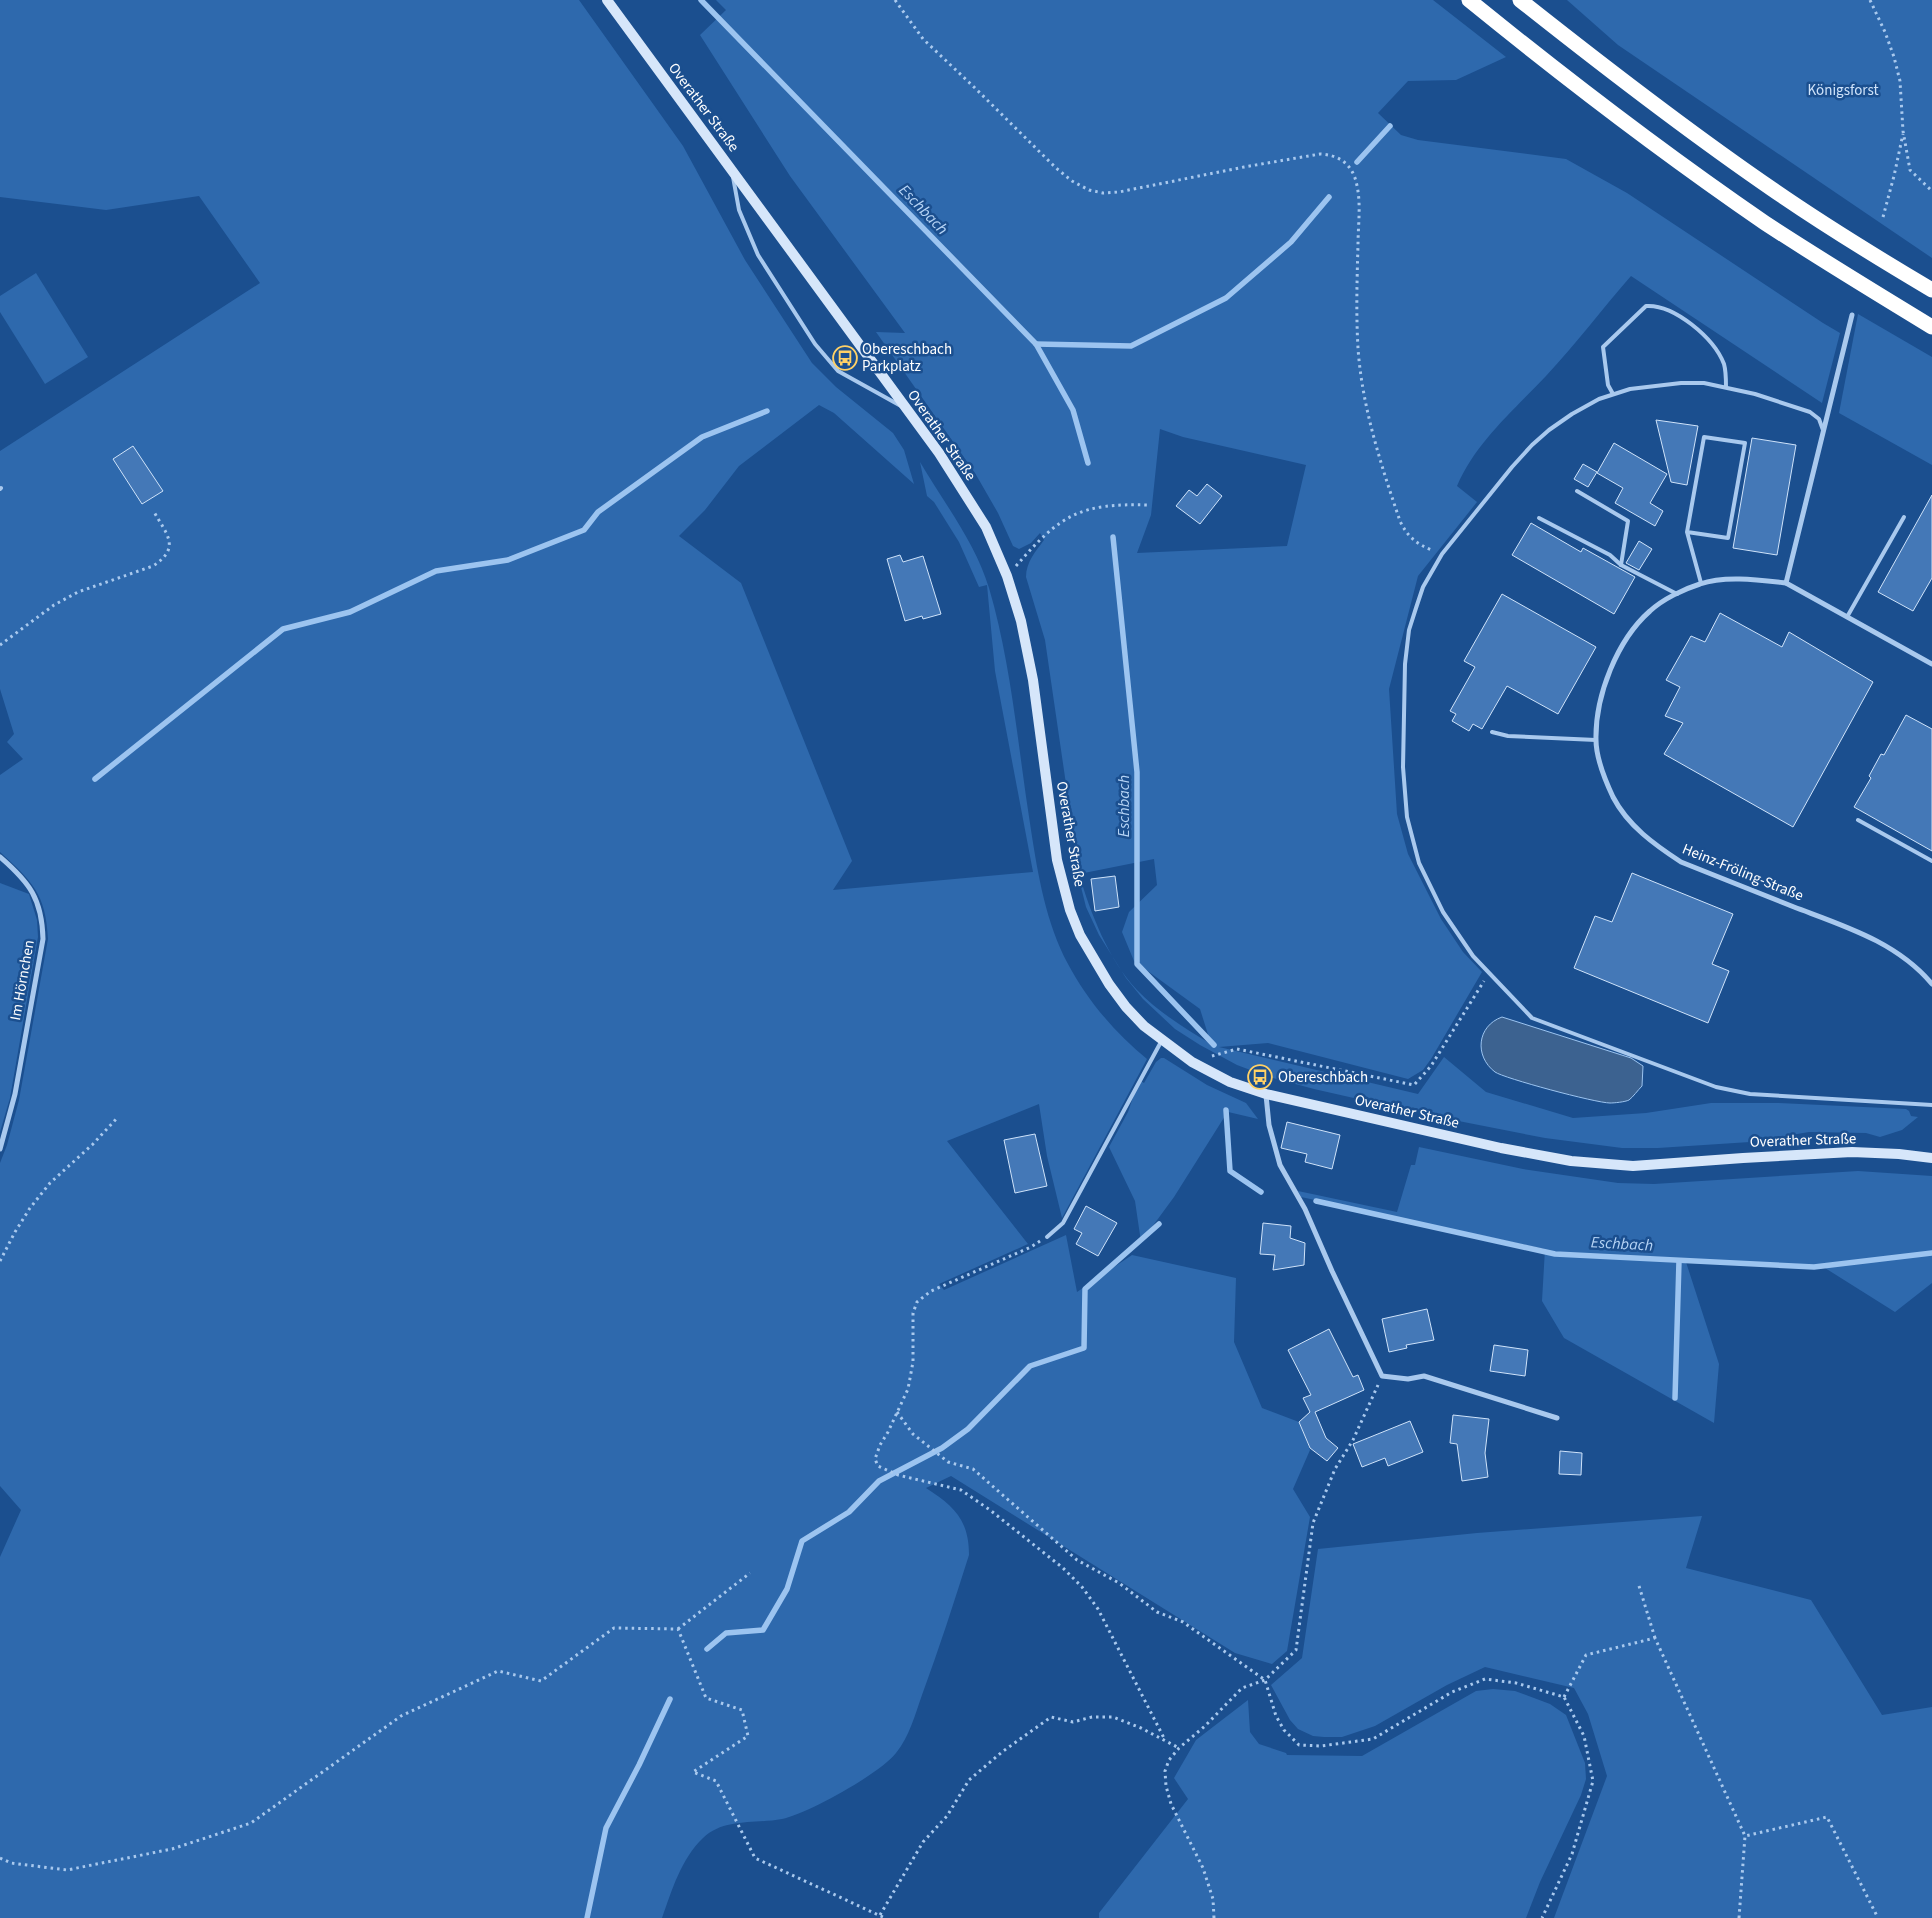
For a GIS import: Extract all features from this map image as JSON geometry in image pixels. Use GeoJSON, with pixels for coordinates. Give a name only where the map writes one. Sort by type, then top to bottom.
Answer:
{"type":"FeatureCollection","features":[{"type":"Feature","properties":{"kind":"highway"},"geometry":{"type":"LineString","coordinates":[[1469,0],[1603,105],[1749,211],[1848,277],[1932,327]]}},
{"type":"Feature","properties":{"kind":"highway"},"geometry":{"type":"LineString","coordinates":[[1520,0],[1695,134],[1772,189],[1863,249],[1932,290]]}},
{"type":"Feature","properties":{"kind":"highway"},"geometry":{"type":"LineString","coordinates":[[1526,0],[1536,13]]}},
{"type":"Feature","properties":{"kind":"main road","name":"Overather Straße"},"geometry":{"type":"LineString","coordinates":[[608,0],[939,453],[986,527],[1007,576],[1021,620],[1033,680],[1057,860],[1070,910],[1089,952],[1109,984],[1132,1013],[1162,1040],[1192,1062],[1230,1082],[1266,1094],[1501,1148],[1571,1161],[1633,1166],[1852,1152],[1899,1154],[1932,1158]]}},
{"type":"Feature","properties":{"kind":"street"},"geometry":{"type":"LineString","coordinates":[[1786,583],[1852,315]]}},
{"type":"Feature","properties":{"kind":"street","name":"Heinz-Fröling-Straße"},"geometry":{"type":"LineString","coordinates":[[1932,664],[1786,583],[1730,579],[1701,583],[1677,594],[1651,610],[1632,630],[1617,653],[1604,686],[1596,740],[1602,770],[1614,798],[1633,825],[1659,848],[1681,862],[1866,934],[1897,952],[1920,969],[1932,984]]}},
{"type":"Feature","properties":{"kind":"street","name":"Im Hörnchen"},"geometry":{"type":"LineString","coordinates":[[0,857],[31,889],[38,903],[42,920],[43,939],[16,1094],[0,1149]]}},
{"type":"Feature","properties":{"kind":"street"},"geometry":{"type":"LineString","coordinates":[[1266,1094],[1268,1125],[1280,1165],[1305,1209],[1382,1376],[1408,1380],[1424,1376],[1557,1418]]}},
{"type":"Feature","properties":{"kind":"lane"},"geometry":{"type":"LineString","coordinates":[[731,168],[739,210],[758,255],[815,344],[838,371],[907,410]]}},
{"type":"Feature","properties":{"kind":"lane"},"geometry":{"type":"LineString","coordinates":[[1613,394],[1608,385],[1603,347],[1646,306],[1666,308],[1699,330],[1714,344],[1725,365],[1726,387]]}},
{"type":"Feature","properties":{"kind":"lane"},"geometry":{"type":"LineString","coordinates":[[1823,430],[1819,419],[1810,412],[1755,394],[1726,387],[1704,383],[1681,382],[1647,386],[1613,394],[1572,414],[1549,430],[1512,467],[1442,554],[1423,587],[1409,630],[1405,664],[1403,767],[1407,817],[1419,863],[1443,912],[1473,956],[1532,1018],[1716,1087],[1750,1094],[1932,1105]]}},
{"type":"Feature","properties":{"kind":"lane"},"geometry":{"type":"LineString","coordinates":[[1687,532],[1728,538],[1744,443],[1704,437],[1687,532],[1701,583]]}},
{"type":"Feature","properties":{"kind":"lane"},"geometry":{"type":"LineString","coordinates":[[1577,491],[1628,521],[1621,565]]}},
{"type":"Feature","properties":{"kind":"lane"},"geometry":{"type":"LineString","coordinates":[[1847,617],[1904,517]]}},
{"type":"Feature","properties":{"kind":"lane"},"geometry":{"type":"LineString","coordinates":[[1539,518],[1610,555],[1621,565],[1677,594]]}},
{"type":"Feature","properties":{"kind":"lane"},"geometry":{"type":"LineString","coordinates":[[1492,732],[1508,736],[1596,740]]}},
{"type":"Feature","properties":{"kind":"lane"},"geometry":{"type":"LineString","coordinates":[[1858,820],[1932,861]]}},
{"type":"Feature","properties":{"kind":"lane"},"geometry":{"type":"LineString","coordinates":[[1046,1237],[1063,1223],[1162,1040]]}},
{"type":"Feature","properties":{"kind":"path"},"geometry":{"type":"LineString","coordinates":[[895,0],[923,39],[1056,168],[1072,181],[1089,190],[1119,192],[1320,154],[1332,155],[1346,163],[1354,174],[1360,203],[1358,347],[1366,405],[1394,502],[1406,533],[1417,543],[1442,554]]}},
{"type":"Feature","properties":{"kind":"path"},"geometry":{"type":"LineString","coordinates":[[1870,0],[1885,32],[1900,81],[1903,131],[1910,170],[1932,192]]}},
{"type":"Feature","properties":{"kind":"path"},"geometry":{"type":"LineString","coordinates":[[1882,217],[1894,176],[1903,131]]}},
{"type":"Feature","properties":{"kind":"path"},"geometry":{"type":"LineString","coordinates":[[1007,576],[1035,544],[1066,518],[1096,507],[1118,504],[1149,505]]}},
{"type":"Feature","properties":{"kind":"path"},"geometry":{"type":"LineString","coordinates":[[0,645],[54,605],[78,592],[153,566],[164,558],[170,541],[153,510]]}},
{"type":"Feature","properties":{"kind":"path"},"geometry":{"type":"LineString","coordinates":[[1192,1062],[1237,1049],[1414,1084],[1432,1066],[1489,972]]}},
{"type":"Feature","properties":{"kind":"path"},"geometry":{"type":"LineString","coordinates":[[0,1261],[30,1208],[50,1183],[93,1144],[118,1117]]}},
{"type":"Feature","properties":{"kind":"path"},"geometry":{"type":"LineString","coordinates":[[1046,1237],[1030,1247],[930,1291],[917,1302],[913,1313],[913,1362],[908,1389],[875,1459],[878,1466],[898,1475],[961,1490],[990,1510],[1063,1568],[1082,1586],[1098,1609],[1165,1740]]}},
{"type":"Feature","properties":{"kind":"path"},"geometry":{"type":"LineString","coordinates":[[1214,1918],[1213,1899],[1203,1868],[1182,1829],[1166,1786],[1165,1771],[1169,1760],[1179,1748],[1205,1726],[1242,1688],[1265,1680],[1296,1650],[1314,1523],[1335,1470],[1353,1440],[1382,1376]]}},
{"type":"Feature","properties":{"kind":"path"},"geometry":{"type":"LineString","coordinates":[[897,1412],[913,1434],[948,1462],[973,1469],[1077,1560],[1119,1583],[1157,1612],[1183,1622],[1265,1680],[1276,1716],[1284,1730],[1298,1745],[1321,1746],[1373,1739],[1452,1692],[1484,1679],[1516,1683],[1564,1696],[1584,1736],[1593,1781],[1572,1854],[1542,1918]]}},
{"type":"Feature","properties":{"kind":"path"},"geometry":{"type":"LineString","coordinates":[[0,1858],[10,1863],[67,1870],[172,1849],[251,1823],[401,1716],[498,1672],[540,1681],[614,1628],[678,1629],[750,1573]]}},
{"type":"Feature","properties":{"kind":"path"},"geometry":{"type":"LineString","coordinates":[[1639,1586],[1655,1638],[1745,1836],[1739,1918]]}},
{"type":"Feature","properties":{"kind":"path"},"geometry":{"type":"LineString","coordinates":[[678,1629],[706,1698],[742,1710],[748,1736],[693,1772],[716,1781],[755,1858],[886,1918]]}},
{"type":"Feature","properties":{"kind":"path"},"geometry":{"type":"LineString","coordinates":[[1564,1696],[1586,1655],[1655,1638]]}},
{"type":"Feature","properties":{"kind":"path"},"geometry":{"type":"LineString","coordinates":[[880,1915],[923,1842],[947,1816],[969,1780],[1002,1752],[1051,1718],[1073,1722],[1092,1717],[1113,1717],[1141,1728],[1179,1748]]}},
{"type":"Feature","properties":{"kind":"path"},"geometry":{"type":"LineString","coordinates":[[1745,1836],[1827,1817],[1878,1918]]}},
{"type":"Feature","properties":{"kind":"green space"},"geometry":{"type":"Polygon","coordinates":[[[0,0],[579,0],[683,146],[745,260],[812,363],[836,387],[893,433],[904,450],[914,484],[834,413],[819,405],[739,466],[705,510],[679,536],[741,583],[852,861],[833,890],[1033,872],[995,671],[987,585],[979,587],[959,542],[934,502],[927,496],[920,462],[976,555],[989,588],[1009,677],[1037,864],[1048,915],[1060,948],[1084,991],[1103,1016],[1124,1039],[1147,1059],[1062,1218],[1047,1156],[1039,1104],[947,1141],[1028,1244],[939,1284],[944,1290],[1066,1235],[1077,1292],[1132,1255],[1236,1278],[1234,1342],[1262,1408],[1299,1422],[1310,1450],[1293,1489],[1310,1517],[1287,1651],[1272,1664],[1235,1653],[951,1476],[926,1488],[945,1501],[958,1515],[966,1532],[969,1555],[914,1718],[901,1747],[888,1761],[843,1792],[793,1816],[782,1819],[740,1823],[720,1827],[711,1832],[695,1846],[683,1865],[662,1918],[0,1918],[0,1557],[21,1510],[0,1486],[0,1163],[7,1145],[19,1100],[48,939],[47,924],[40,899],[29,880],[0,852],[0,775],[23,759],[7,742],[14,734],[0,689],[0,451],[260,283],[199,196],[106,210],[0,197],[0,0]]]}},
{"type":"Feature","properties":{"kind":"green space"},"geometry":{"type":"Polygon","coordinates":[[[716,0],[1433,0],[1506,57],[1456,80],[1408,81],[1378,113],[1401,135],[1418,140],[1566,159],[1627,193],[1840,333],[1822,403],[1631,276],[1557,364],[1497,427],[1474,455],[1457,486],[1477,502],[1418,576],[1389,689],[1397,814],[1408,854],[1441,919],[1463,952],[1482,972],[1431,1059],[1423,1070],[1408,1079],[1268,1043],[1219,1047],[1418,1094],[1444,1057],[1486,1092],[1573,1118],[1646,1113],[1711,1103],[1779,1103],[1906,1109],[1911,1116],[1918,1117],[1902,1130],[1880,1137],[1866,1133],[1809,1132],[1750,1142],[1658,1148],[1622,1148],[1545,1138],[1433,1116],[1314,1089],[1269,1077],[1237,1065],[1175,1029],[1143,999],[1118,966],[1137,990],[1154,1006],[1211,1044],[1200,1009],[1134,961],[1122,932],[1129,912],[1157,885],[1154,859],[1079,874],[1045,640],[1026,577],[1030,562],[1044,540],[1040,533],[1031,543],[1019,549],[1013,546],[998,513],[975,473],[876,332],[905,333],[790,176],[700,35],[726,10],[716,0]],[[1160,429],[1151,515],[1137,553],[1287,546],[1306,465],[1183,437],[1160,429]]]}},
{"type":"Feature","properties":{"kind":"green space","name":"Königsforst"},"geometry":{"type":"Polygon","coordinates":[[[1567,0],[1932,0],[1932,258],[1618,45],[1567,0]]]}},
{"type":"Feature","properties":{"kind":"green space"},"geometry":{"type":"Polygon","coordinates":[[[36,273],[88,357],[45,384],[0,312],[0,296],[36,273]]]}},
{"type":"Feature","properties":{"kind":"green space"},"geometry":{"type":"Polygon","coordinates":[[[1858,314],[1932,357],[1932,465],[1839,413],[1858,314]]]}},
{"type":"Feature","properties":{"kind":"green space"},"geometry":{"type":"Polygon","coordinates":[[[1079,875],[1095,920],[1116,962],[1099,935],[1086,907],[1079,875]]]}},
{"type":"Feature","properties":{"kind":"green space"},"geometry":{"type":"Polygon","coordinates":[[[0,883],[29,894],[37,920],[38,937],[10,1098],[0,1132],[0,883]]]}},
{"type":"Feature","properties":{"kind":"green space"},"geometry":{"type":"Polygon","coordinates":[[[1164,1058],[1207,1085],[1246,1103],[1258,1119],[1224,1111],[1225,1116],[1174,1197],[1141,1242],[1135,1201],[1109,1147],[1128,1112],[1139,1080],[1144,1083],[1156,1062],[1164,1058]]]}},
{"type":"Feature","properties":{"kind":"green space"},"geometry":{"type":"Polygon","coordinates":[[[1419,1147],[1523,1169],[1618,1183],[1654,1184],[1858,1171],[1932,1176],[1932,1283],[1895,1312],[1825,1268],[1685,1259],[1719,1364],[1714,1423],[1564,1338],[1542,1301],[1545,1249],[1301,1197],[1298,1191],[1397,1212],[1411,1165],[1415,1165],[1419,1147]]]}},
{"type":"Feature","properties":{"kind":"green space"},"geometry":{"type":"Polygon","coordinates":[[[1702,1516],[1686,1568],[1811,1600],[1882,1715],[1932,1707],[1932,1918],[1554,1918],[1607,1776],[1588,1714],[1574,1688],[1485,1667],[1447,1685],[1375,1726],[1342,1737],[1324,1737],[1313,1736],[1298,1729],[1290,1720],[1271,1685],[1302,1658],[1318,1549],[1477,1533],[1702,1516]]]}},
{"type":"Feature","properties":{"kind":"green space"},"geometry":{"type":"Polygon","coordinates":[[[1493,1689],[1515,1691],[1550,1704],[1566,1715],[1585,1763],[1586,1779],[1581,1795],[1540,1882],[1526,1918],[1099,1918],[1099,1913],[1188,1799],[1174,1778],[1196,1740],[1248,1700],[1250,1732],[1259,1744],[1287,1755],[1362,1756],[1476,1691],[1493,1689]]]}},
{"type":"Feature","properties":{"kind":"shaded area"},"geometry":{"type":"Polygon","coordinates":[[[1502,1017],[1631,1058],[1643,1066],[1642,1086],[1629,1100],[1610,1103],[1550,1090],[1495,1072],[1484,1058],[1481,1042],[1487,1027],[1502,1017]]]}},
{"type":"Feature","properties":{"kind":"building"},"geometry":{"type":"Polygon","coordinates":[[[1656,420],[1698,426],[1687,485],[1671,482],[1656,420]]]}},
{"type":"Feature","properties":{"kind":"building"},"geometry":{"type":"Polygon","coordinates":[[[1752,438],[1796,445],[1777,555],[1733,548],[1752,438]]]}},
{"type":"Feature","properties":{"kind":"building"},"geometry":{"type":"Polygon","coordinates":[[[1614,443],[1667,474],[1650,503],[1663,511],[1655,526],[1615,503],[1623,488],[1597,473],[1614,443]]]}},
{"type":"Feature","properties":{"kind":"building"},"geometry":{"type":"Polygon","coordinates":[[[133,446],[163,491],[142,504],[113,459],[133,446]]]}},
{"type":"Feature","properties":{"kind":"building"},"geometry":{"type":"Polygon","coordinates":[[[1583,464],[1597,472],[1588,487],[1574,479],[1583,464]]]}},
{"type":"Feature","properties":{"kind":"building"},"geometry":{"type":"Polygon","coordinates":[[[1207,484],[1222,496],[1200,524],[1176,506],[1189,490],[1197,496],[1207,484]]]}},
{"type":"Feature","properties":{"kind":"building"},"geometry":{"type":"Polygon","coordinates":[[[1932,495],[1932,578],[1913,611],[1878,592],[1932,495]]]}},
{"type":"Feature","properties":{"kind":"building"},"geometry":{"type":"Polygon","coordinates":[[[1531,523],[1581,552],[1583,548],[1635,577],[1614,614],[1512,555],[1531,523]]]}},
{"type":"Feature","properties":{"kind":"building"},"geometry":{"type":"Polygon","coordinates":[[[1639,541],[1652,549],[1639,570],[1626,563],[1639,541]]]}},
{"type":"Feature","properties":{"kind":"building"},"geometry":{"type":"Polygon","coordinates":[[[900,555],[903,562],[923,556],[941,614],[923,619],[922,616],[905,621],[887,559],[900,555]]]}},
{"type":"Feature","properties":{"kind":"building"},"geometry":{"type":"Polygon","coordinates":[[[1502,594],[1596,647],[1558,714],[1507,686],[1482,729],[1473,724],[1469,731],[1452,721],[1456,714],[1450,711],[1475,667],[1464,661],[1502,594]]]}},
{"type":"Feature","properties":{"kind":"building"},"geometry":{"type":"Polygon","coordinates":[[[1720,613],[1782,647],[1789,632],[1873,682],[1793,827],[1664,754],[1683,723],[1665,716],[1680,687],[1666,680],[1691,636],[1705,642],[1720,613]]]}},
{"type":"Feature","properties":{"kind":"building"},"geometry":{"type":"Polygon","coordinates":[[[1906,715],[1932,729],[1932,851],[1854,807],[1871,778],[1869,776],[1881,754],[1884,755],[1906,715]]]}},
{"type":"Feature","properties":{"kind":"building"},"geometry":{"type":"Polygon","coordinates":[[[1632,873],[1733,914],[1712,964],[1729,971],[1708,1023],[1574,968],[1595,916],[1612,922],[1632,873]]]}},
{"type":"Feature","properties":{"kind":"building"},"geometry":{"type":"Polygon","coordinates":[[[1115,876],[1119,907],[1095,911],[1091,879],[1115,876]]]}},
{"type":"Feature","properties":{"kind":"building"},"geometry":{"type":"Polygon","coordinates":[[[1287,1122],[1340,1135],[1332,1169],[1305,1162],[1307,1154],[1281,1148],[1287,1122]]]}},
{"type":"Feature","properties":{"kind":"building"},"geometry":{"type":"Polygon","coordinates":[[[1035,1134],[1047,1186],[1015,1193],[1004,1140],[1035,1134]]]}},
{"type":"Feature","properties":{"kind":"building"},"geometry":{"type":"Polygon","coordinates":[[[1086,1206],[1117,1223],[1098,1256],[1076,1244],[1082,1233],[1074,1229],[1086,1206]]]}},
{"type":"Feature","properties":{"kind":"building"},"geometry":{"type":"Polygon","coordinates":[[[1263,1223],[1291,1226],[1290,1238],[1305,1243],[1304,1265],[1273,1270],[1275,1255],[1260,1254],[1263,1223]]]}},
{"type":"Feature","properties":{"kind":"building"},"geometry":{"type":"Polygon","coordinates":[[[1427,1309],[1434,1340],[1406,1345],[1407,1348],[1389,1352],[1382,1319],[1427,1309]]]}},
{"type":"Feature","properties":{"kind":"building"},"geometry":{"type":"Polygon","coordinates":[[[1329,1329],[1353,1377],[1358,1375],[1364,1390],[1315,1412],[1326,1438],[1338,1448],[1327,1461],[1310,1448],[1299,1422],[1310,1412],[1303,1398],[1311,1395],[1288,1350],[1329,1329]]]}},
{"type":"Feature","properties":{"kind":"building"},"geometry":{"type":"Polygon","coordinates":[[[1494,1345],[1528,1350],[1525,1376],[1490,1371],[1494,1345]]]}},
{"type":"Feature","properties":{"kind":"building"},"geometry":{"type":"Polygon","coordinates":[[[1453,1415],[1489,1419],[1485,1453],[1488,1477],[1462,1481],[1457,1444],[1450,1443],[1453,1415]]]}},
{"type":"Feature","properties":{"kind":"building"},"geometry":{"type":"Polygon","coordinates":[[[1410,1421],[1423,1452],[1388,1466],[1385,1458],[1362,1467],[1353,1444],[1410,1421]]]}},
{"type":"Feature","properties":{"kind":"building"},"geometry":{"type":"Polygon","coordinates":[[[1560,1451],[1582,1453],[1581,1475],[1559,1474],[1560,1451]]]}},
{"type":"Feature","properties":{"kind":"waterway","name":"Eschbach"},"geometry":{"type":"LineString","coordinates":[[701,0],[1036,344],[1073,410],[1088,463]]}},
{"type":"Feature","properties":{"kind":"waterway"},"geometry":{"type":"LineString","coordinates":[[1357,162],[1390,126]]}},
{"type":"Feature","properties":{"kind":"waterway"},"geometry":{"type":"LineString","coordinates":[[1036,344],[1131,346],[1226,298],[1291,242],[1329,197]]}},
{"type":"Feature","properties":{"kind":"waterway"},"geometry":{"type":"LineString","coordinates":[[95,779],[283,629],[350,612],[436,571],[508,560],[584,530],[598,512],[702,437],[767,411]]}},
{"type":"Feature","properties":{"kind":"waterway","name":"Eschbach"},"geometry":{"type":"LineString","coordinates":[[1113,537],[1137,772],[1137,964],[1214,1045]]}},
{"type":"Feature","properties":{"kind":"waterway","name":"Eschbach"},"geometry":{"type":"LineString","coordinates":[[1226,1110],[1230,1171],[1261,1192]]}},
{"type":"Feature","properties":{"kind":"waterway","name":"Eschbach"},"geometry":{"type":"LineString","coordinates":[[1316,1201],[1555,1254],[1814,1267],[1932,1253]]}},
{"type":"Feature","properties":{"kind":"waterway"},"geometry":{"type":"LineString","coordinates":[[707,1649],[726,1633],[763,1630],[787,1589],[802,1541],[849,1512],[879,1481],[942,1448],[968,1429],[1030,1366],[1084,1348],[1085,1289],[1159,1224]]}},
{"type":"Feature","properties":{"kind":"waterway"},"geometry":{"type":"LineString","coordinates":[[1675,1398],[1679,1261]]}},
{"type":"Feature","properties":{"kind":"waterway"},"geometry":{"type":"LineString","coordinates":[[587,1918],[606,1828],[639,1765],[670,1699]]}},
{"type":"Feature","properties":{"kind":"place","name":"Obereschbach Parkplatz"},"geometry":{"type":"Point","coordinates":[845,358]}},
{"type":"Feature","properties":{"kind":"place","name":"Obereschbach"},"geometry":{"type":"Point","coordinates":[1260,1077]}}]}
